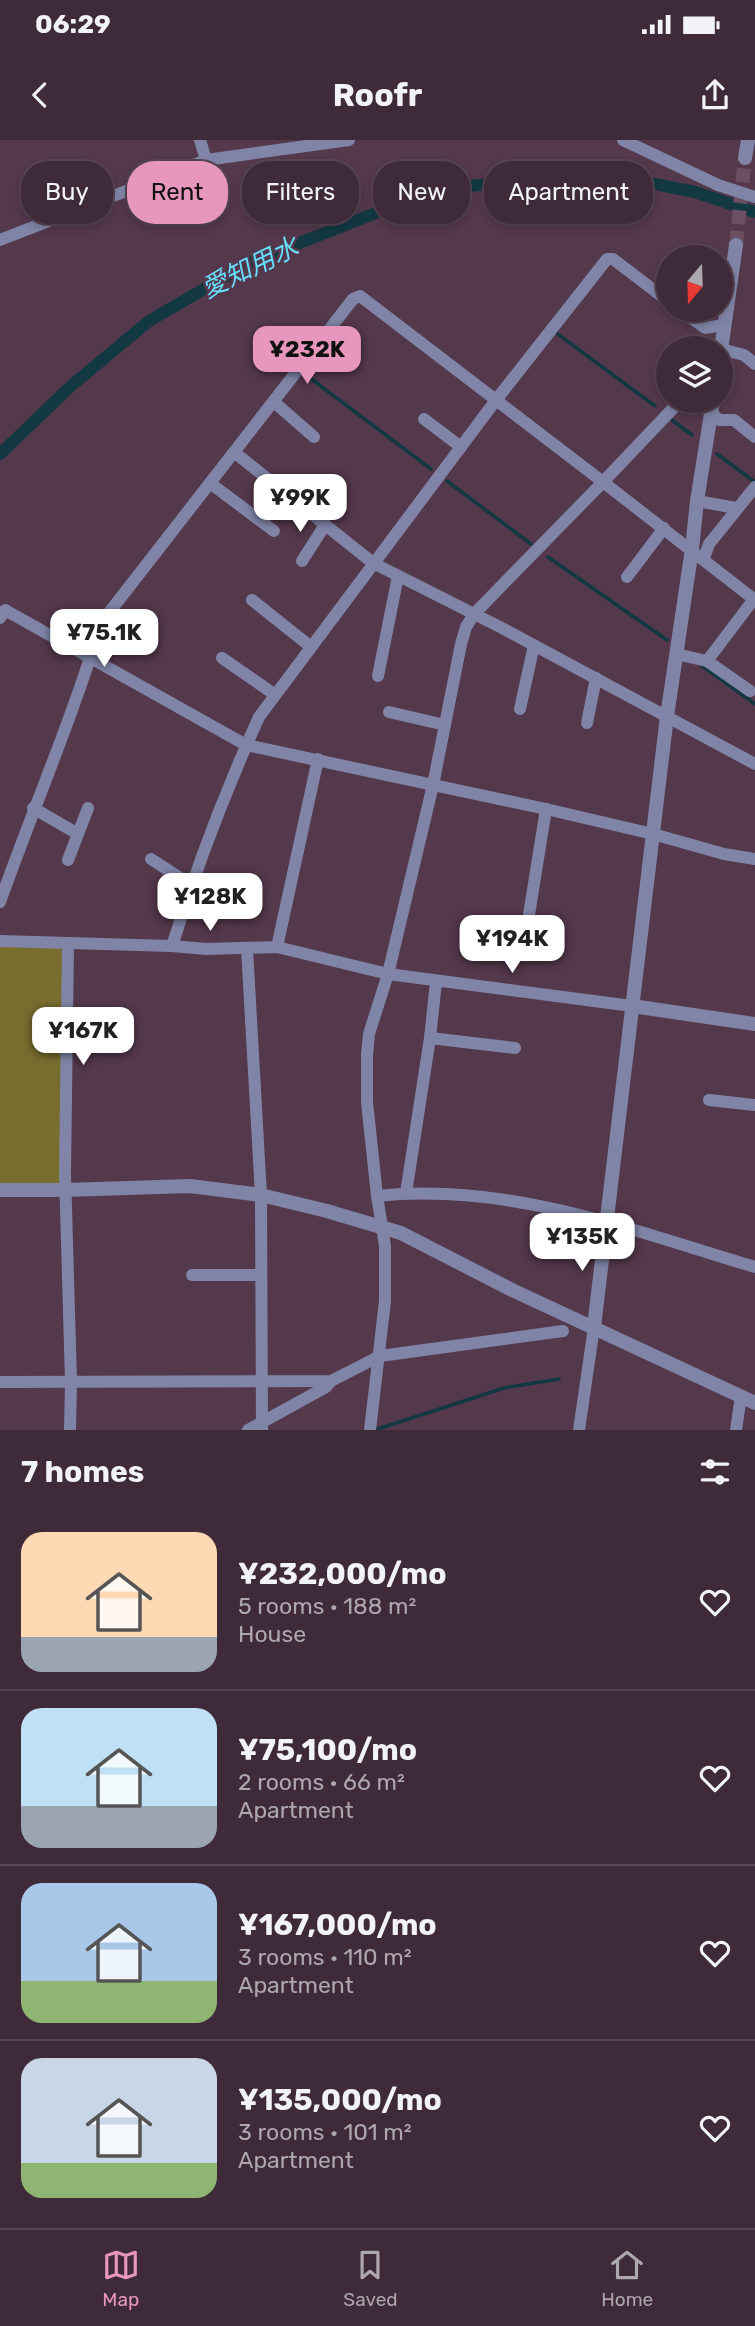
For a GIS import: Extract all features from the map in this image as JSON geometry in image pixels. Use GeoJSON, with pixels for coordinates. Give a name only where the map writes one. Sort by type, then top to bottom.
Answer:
{"type":"FeatureCollection","features":[{"type":"Feature","properties":{"kind":"street"},"geometry":{"type":"LineString","coordinates":[[200,140],[206,160]]}},
{"type":"Feature","properties":{"kind":"street"},"geometry":{"type":"LineString","coordinates":[[0,240],[206,160],[349,140]]}},
{"type":"Feature","properties":{"kind":"street"},"geometry":{"type":"LineString","coordinates":[[623,140],[718,185],[755,197]]}},
{"type":"Feature","properties":{"kind":"street"},"geometry":{"type":"LineString","coordinates":[[745,158],[748,140]]}},
{"type":"Feature","properties":{"kind":"street"},"geometry":{"type":"LineString","coordinates":[[722,336],[736,245]]}},
{"type":"Feature","properties":{"kind":"street"},"geometry":{"type":"LineString","coordinates":[[172,946],[191,885],[232,774],[258,717],[274,694],[496,400],[607,259],[613,259],[656,292]]}},
{"type":"Feature","properties":{"kind":"street"},"geometry":{"type":"LineString","coordinates":[[0,902],[91,657],[101,623],[353,299],[360,296],[754,598],[707,661]]}},
{"type":"Feature","properties":{"kind":"street"},"geometry":{"type":"LineString","coordinates":[[697,322],[705,328],[723,325]]}},
{"type":"Feature","properties":{"kind":"street"},"geometry":{"type":"LineString","coordinates":[[733,353],[744,355],[755,364]]}},
{"type":"Feature","properties":{"kind":"street"},"geometry":{"type":"LineString","coordinates":[[274,402],[314,437]]}},
{"type":"Feature","properties":{"kind":"street"},"geometry":{"type":"LineString","coordinates":[[370,1427],[385,1301],[385,1246],[367,1102],[369,1034],[388,974],[433,785],[466,626],[474,614],[669,413]]}},
{"type":"Feature","properties":{"kind":"street"},"geometry":{"type":"LineString","coordinates":[[579,1430],[594,1327],[667,716],[676,654],[698,554],[696,501],[712,413]]}},
{"type":"Feature","properties":{"kind":"street"},"geometry":{"type":"LineString","coordinates":[[716,413],[719,420],[734,420],[755,437]]}},
{"type":"Feature","properties":{"kind":"street"},"geometry":{"type":"LineString","coordinates":[[424,419],[461,447]]}},
{"type":"Feature","properties":{"kind":"street"},"geometry":{"type":"LineString","coordinates":[[234,452],[373,563],[534,645],[755,765]]}},
{"type":"Feature","properties":{"kind":"street"},"geometry":{"type":"LineString","coordinates":[[210,483],[274,531]]}},
{"type":"Feature","properties":{"kind":"street"},"geometry":{"type":"LineString","coordinates":[[698,554],[755,487]]}},
{"type":"Feature","properties":{"kind":"street"},"geometry":{"type":"LineString","coordinates":[[696,501],[736,508]]}},
{"type":"Feature","properties":{"kind":"street"},"geometry":{"type":"LineString","coordinates":[[302,561],[326,525]]}},
{"type":"Feature","properties":{"kind":"street"},"geometry":{"type":"LineString","coordinates":[[627,577],[664,528]]}},
{"type":"Feature","properties":{"kind":"street"},"geometry":{"type":"LineString","coordinates":[[379,676],[398,576]]}},
{"type":"Feature","properties":{"kind":"street"},"geometry":{"type":"LineString","coordinates":[[252,600],[311,647]]}},
{"type":"Feature","properties":{"kind":"street"},"geometry":{"type":"LineString","coordinates":[[0,618],[5,610],[246,745],[546,809],[653,834],[724,855],[755,859]]}},
{"type":"Feature","properties":{"kind":"street"},"geometry":{"type":"LineString","coordinates":[[520,709],[534,645]]}},
{"type":"Feature","properties":{"kind":"street"},"geometry":{"type":"LineString","coordinates":[[676,654],[707,661],[750,691]]}},
{"type":"Feature","properties":{"kind":"street"},"geometry":{"type":"LineString","coordinates":[[222,658],[274,694]]}},
{"type":"Feature","properties":{"kind":"street"},"geometry":{"type":"LineString","coordinates":[[587,723],[596,678]]}},
{"type":"Feature","properties":{"kind":"street"},"geometry":{"type":"LineString","coordinates":[[389,712],[445,724]]}},
{"type":"Feature","properties":{"kind":"street"},"geometry":{"type":"LineString","coordinates":[[277,947],[318,759]]}},
{"type":"Feature","properties":{"kind":"street"},"geometry":{"type":"LineString","coordinates":[[33,808],[78,834]]}},
{"type":"Feature","properties":{"kind":"street"},"geometry":{"type":"LineString","coordinates":[[68,860],[88,808]]}},
{"type":"Feature","properties":{"kind":"street"},"geometry":{"type":"LineString","coordinates":[[528,921],[546,809]]}},
{"type":"Feature","properties":{"kind":"street"},"geometry":{"type":"LineString","coordinates":[[151,859],[191,885]]}},
{"type":"Feature","properties":{"kind":"street"},"geometry":{"type":"LineString","coordinates":[[0,942],[206,949],[277,947],[388,974],[436,982],[755,1024]]}},
{"type":"Feature","properties":{"kind":"street"},"geometry":{"type":"LineString","coordinates":[[68,944],[65,1190],[70,1430]]}},
{"type":"Feature","properties":{"kind":"street"},"geometry":{"type":"LineString","coordinates":[[247,949],[261,1195],[262,1426]]}},
{"type":"Feature","properties":{"kind":"street"},"geometry":{"type":"LineString","coordinates":[[406,1193],[436,982]]}},
{"type":"Feature","properties":{"kind":"street"},"geometry":{"type":"LineString","coordinates":[[430,1038],[515,1048]]}},
{"type":"Feature","properties":{"kind":"street"},"geometry":{"type":"LineString","coordinates":[[709,1100],[755,1105]]}},
{"type":"Feature","properties":{"kind":"street"},"geometry":{"type":"LineString","coordinates":[[0,1190],[190,1186],[261,1195],[381,1227],[401,1233],[512,1290],[755,1403]]}},
{"type":"Feature","properties":{"kind":"street"},"geometry":{"type":"LineString","coordinates":[[377,1196],[406,1193],[475,1195],[551,1206],[755,1267]]}},
{"type":"Feature","properties":{"kind":"street"},"geometry":{"type":"LineString","coordinates":[[192,1275],[260,1275]]}},
{"type":"Feature","properties":{"kind":"street"},"geometry":{"type":"LineString","coordinates":[[248,1430],[262,1426],[326,1387],[331,1381],[380,1356],[563,1331]]}},
{"type":"Feature","properties":{"kind":"street"},"geometry":{"type":"LineString","coordinates":[[0,1382],[331,1381]]}},
{"type":"Feature","properties":{"kind":"street"},"geometry":{"type":"LineString","coordinates":[[736,1430],[741,1396]]}},
{"type":"Feature","properties":{"kind":"shaded area"},"geometry":{"type":"Polygon","coordinates":[[[0,941],[68,944],[65,1190],[0,1190],[0,941]]]}},
{"type":"Feature","properties":{"kind":"waterway","name":"愛知用水"},"geometry":{"type":"LineString","coordinates":[[0,454],[71,386],[149,321],[249,263],[386,209],[470,186],[501,183],[650,183],[695,192],[755,212]]}},
{"type":"Feature","properties":{"kind":"waterway"},"geometry":{"type":"LineString","coordinates":[[555,332],[655,406]]}},
{"type":"Feature","properties":{"kind":"waterway"},"geometry":{"type":"LineString","coordinates":[[310,378],[431,469]]}},
{"type":"Feature","properties":{"kind":"waterway"},"geometry":{"type":"LineString","coordinates":[[672,420],[692,435]]}},
{"type":"Feature","properties":{"kind":"waterway"},"geometry":{"type":"LineString","coordinates":[[717,454],[755,482]]}},
{"type":"Feature","properties":{"kind":"waterway"},"geometry":{"type":"LineString","coordinates":[[447,481],[531,544]]}},
{"type":"Feature","properties":{"kind":"waterway"},"geometry":{"type":"LineString","coordinates":[[548,557],[667,640]]}},
{"type":"Feature","properties":{"kind":"waterway"},"geometry":{"type":"LineString","coordinates":[[701,665],[755,704]]}},
{"type":"Feature","properties":{"kind":"waterway"},"geometry":{"type":"LineString","coordinates":[[375,1430],[504,1388],[559,1379]]}},
{"type":"Feature","properties":{"kind":"tunnel"},"geometry":{"type":"LineString","coordinates":[[736,245],[745,158]]}}]}
